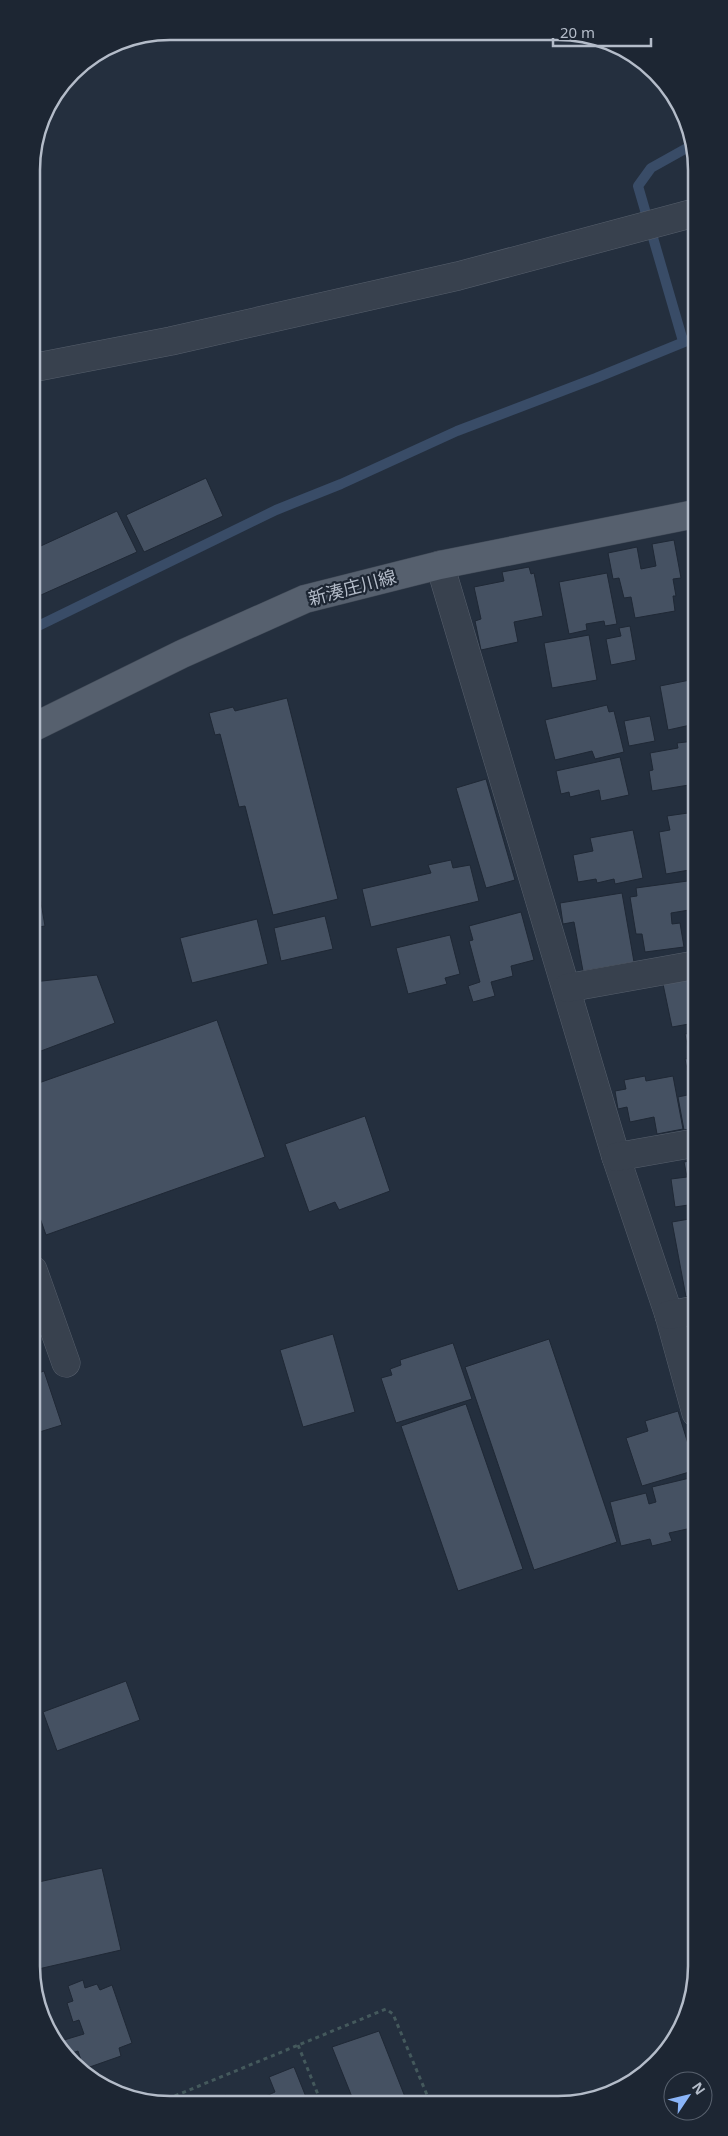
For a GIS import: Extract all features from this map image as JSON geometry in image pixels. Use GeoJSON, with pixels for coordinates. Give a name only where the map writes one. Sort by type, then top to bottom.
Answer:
{"type":"FeatureCollection","features":[{"type":"Feature","properties":{"kind":"main road","name":"新湊庄川線"},"geometry":{"type":"LineString","coordinates":[[40,724],[182,654],[305,599],[440,565],[688,515]]}},
{"type":"Feature","properties":{"kind":"street"},"geometry":{"type":"LineString","coordinates":[[40,366],[171,341],[458,276],[688,214]]}},
{"type":"Feature","properties":{"kind":"street"},"geometry":{"type":"LineString","coordinates":[[440,565],[616,1157],[669,1315],[688,1384]]}},
{"type":"Feature","properties":{"kind":"street"},"geometry":{"type":"LineString","coordinates":[[567,988],[688,966]]}},
{"type":"Feature","properties":{"kind":"street"},"geometry":{"type":"LineString","coordinates":[[616,1157],[688,1144]]}},
{"type":"Feature","properties":{"kind":"street"},"geometry":{"type":"LineString","coordinates":[[40,1290],[66,1363]]}},
{"type":"Feature","properties":{"kind":"street"},"geometry":{"type":"LineString","coordinates":[[669,1315],[688,1311]]}},
{"type":"Feature","properties":{"kind":"path"},"geometry":{"type":"LineString","coordinates":[[175,2096],[386,2009],[393,2014],[427,2096]]}},
{"type":"Feature","properties":{"kind":"path"},"geometry":{"type":"LineString","coordinates":[[298,2046],[319,2096]]}},
{"type":"Feature","properties":{"kind":"building"},"geometry":{"type":"Polygon","coordinates":[[[206,478],[223,516],[144,552],[126,515],[206,478]]]}},
{"type":"Feature","properties":{"kind":"building"},"geometry":{"type":"Polygon","coordinates":[[[117,511],[137,552],[40,595],[40,546],[117,511]]]}},
{"type":"Feature","properties":{"kind":"building"},"geometry":{"type":"Polygon","coordinates":[[[674,540],[681,578],[673,579],[676,596],[673,596],[675,611],[635,618],[631,597],[624,598],[619,578],[613,579],[608,553],[637,547],[641,569],[656,566],[652,544],[674,540]]]}},
{"type":"Feature","properties":{"kind":"building"},"geometry":{"type":"Polygon","coordinates":[[[529,567],[531,574],[534,573],[543,616],[514,622],[518,642],[481,650],[475,621],[481,619],[474,587],[504,581],[502,572],[529,567]]]}},
{"type":"Feature","properties":{"kind":"building"},"geometry":{"type":"Polygon","coordinates":[[[607,573],[617,624],[605,626],[604,621],[586,624],[587,630],[569,634],[559,582],[607,573]]]}},
{"type":"Feature","properties":{"kind":"building"},"geometry":{"type":"Polygon","coordinates":[[[630,626],[636,660],[611,665],[606,639],[621,636],[619,628],[630,626]]]}},
{"type":"Feature","properties":{"kind":"building"},"geometry":{"type":"Polygon","coordinates":[[[589,635],[597,680],[552,688],[544,643],[589,635]]]}},
{"type":"Feature","properties":{"kind":"building"},"geometry":{"type":"Polygon","coordinates":[[[688,680],[688,726],[668,730],[660,686],[688,680]]]}},
{"type":"Feature","properties":{"kind":"building"},"geometry":{"type":"Polygon","coordinates":[[[287,698],[338,899],[273,915],[245,806],[239,807],[220,734],[215,735],[209,713],[233,707],[235,711],[287,698]]]}},
{"type":"Feature","properties":{"kind":"building"},"geometry":{"type":"Polygon","coordinates":[[[607,705],[609,712],[614,711],[624,752],[595,759],[592,751],[555,760],[545,720],[607,705]]]}},
{"type":"Feature","properties":{"kind":"building"},"geometry":{"type":"Polygon","coordinates":[[[650,716],[655,741],[629,746],[624,721],[650,716]]]}},
{"type":"Feature","properties":{"kind":"building"},"geometry":{"type":"Polygon","coordinates":[[[688,742],[688,785],[652,791],[649,771],[653,770],[650,753],[678,748],[677,743],[688,742]]]}},
{"type":"Feature","properties":{"kind":"building"},"geometry":{"type":"Polygon","coordinates":[[[620,757],[629,795],[601,801],[599,790],[570,797],[569,792],[561,794],[556,771],[620,757]]]}},
{"type":"Feature","properties":{"kind":"building"},"geometry":{"type":"Polygon","coordinates":[[[486,779],[515,880],[486,888],[456,788],[486,779]]]}},
{"type":"Feature","properties":{"kind":"building"},"geometry":{"type":"Polygon","coordinates":[[[688,813],[688,870],[666,874],[659,832],[670,830],[667,816],[688,813]]]}},
{"type":"Feature","properties":{"kind":"building"},"geometry":{"type":"Polygon","coordinates":[[[633,830],[643,878],[615,884],[614,879],[597,883],[596,879],[578,882],[573,855],[593,851],[590,838],[633,830]]]}},
{"type":"Feature","properties":{"kind":"building"},"geometry":{"type":"Polygon","coordinates":[[[451,860],[453,868],[470,865],[479,901],[371,927],[362,889],[431,873],[428,865],[451,860]]]}},
{"type":"Feature","properties":{"kind":"building"},"geometry":{"type":"Polygon","coordinates":[[[688,881],[688,910],[671,913],[672,924],[680,923],[684,947],[645,952],[642,934],[636,934],[630,897],[637,896],[636,888],[688,881]]]}},
{"type":"Feature","properties":{"kind":"building"},"geometry":{"type":"Polygon","coordinates":[[[622,893],[634,962],[583,971],[574,922],[563,924],[560,903],[622,893]]]}},
{"type":"Feature","properties":{"kind":"building"},"geometry":{"type":"Polygon","coordinates":[[[40,897],[45,926],[40,927],[40,897]]]}},
{"type":"Feature","properties":{"kind":"building"},"geometry":{"type":"Polygon","coordinates":[[[521,912],[534,960],[511,966],[513,976],[491,982],[495,996],[473,1002],[468,986],[480,982],[469,941],[473,940],[469,926],[521,912]]]}},
{"type":"Feature","properties":{"kind":"building"},"geometry":{"type":"Polygon","coordinates":[[[325,916],[333,949],[281,961],[274,928],[325,916]]]}},
{"type":"Feature","properties":{"kind":"building"},"geometry":{"type":"Polygon","coordinates":[[[257,919],[268,964],[192,983],[180,938],[257,919]]]}},
{"type":"Feature","properties":{"kind":"building"},"geometry":{"type":"Polygon","coordinates":[[[450,935],[460,974],[445,978],[447,984],[408,994],[396,948],[450,935]]]}},
{"type":"Feature","properties":{"kind":"building"},"geometry":{"type":"Polygon","coordinates":[[[97,975],[115,1023],[40,1051],[40,981],[97,975]]]}},
{"type":"Feature","properties":{"kind":"building"},"geometry":{"type":"Polygon","coordinates":[[[688,979],[688,1024],[672,1027],[663,984],[688,979]]]}},
{"type":"Feature","properties":{"kind":"building"},"geometry":{"type":"Polygon","coordinates":[[[217,1020],[265,1157],[46,1235],[40,1218],[40,1083],[217,1020]]]}},
{"type":"Feature","properties":{"kind":"building"},"geometry":{"type":"Polygon","coordinates":[[[685,1034],[688,1034],[688,1049],[685,1034]]]}},
{"type":"Feature","properties":{"kind":"building"},"geometry":{"type":"Polygon","coordinates":[[[688,1058],[688,1074],[685,1059],[688,1058]]]}},
{"type":"Feature","properties":{"kind":"building"},"geometry":{"type":"Polygon","coordinates":[[[645,1076],[646,1081],[673,1076],[683,1129],[657,1134],[654,1117],[630,1122],[627,1107],[618,1109],[615,1091],[626,1089],[624,1080],[645,1076]]]}},
{"type":"Feature","properties":{"kind":"building"},"geometry":{"type":"Polygon","coordinates":[[[688,1095],[688,1129],[684,1130],[678,1097],[688,1095]]]}},
{"type":"Feature","properties":{"kind":"building"},"geometry":{"type":"Polygon","coordinates":[[[365,1116],[390,1191],[339,1210],[335,1202],[309,1212],[285,1144],[365,1116]]]}},
{"type":"Feature","properties":{"kind":"building"},"geometry":{"type":"Polygon","coordinates":[[[688,1161],[688,1205],[675,1207],[671,1179],[687,1177],[684,1162],[688,1161]]]}},
{"type":"Feature","properties":{"kind":"building"},"geometry":{"type":"Polygon","coordinates":[[[688,1219],[688,1297],[686,1297],[672,1222],[688,1219]]]}},
{"type":"Feature","properties":{"kind":"building"},"geometry":{"type":"Polygon","coordinates":[[[333,1334],[355,1412],[303,1427],[280,1350],[333,1334]]]}},
{"type":"Feature","properties":{"kind":"building"},"geometry":{"type":"Polygon","coordinates":[[[549,1339],[617,1542],[534,1570],[465,1367],[549,1339]]]}},
{"type":"Feature","properties":{"kind":"building"},"geometry":{"type":"Polygon","coordinates":[[[453,1343],[472,1399],[396,1423],[381,1378],[392,1375],[390,1369],[401,1365],[400,1360],[453,1343]]]}},
{"type":"Feature","properties":{"kind":"building"},"geometry":{"type":"Polygon","coordinates":[[[44,1371],[62,1425],[40,1432],[40,1372],[44,1371]]]}},
{"type":"Feature","properties":{"kind":"building"},"geometry":{"type":"Polygon","coordinates":[[[466,1404],[523,1569],[458,1591],[401,1426],[466,1404]]]}},
{"type":"Feature","properties":{"kind":"building"},"geometry":{"type":"Polygon","coordinates":[[[678,1411],[688,1444],[688,1472],[642,1486],[626,1438],[648,1431],[645,1421],[678,1411]]]}},
{"type":"Feature","properties":{"kind":"building"},"geometry":{"type":"Polygon","coordinates":[[[688,1478],[688,1529],[669,1533],[672,1541],[652,1546],[650,1539],[621,1546],[610,1502],[646,1493],[649,1504],[656,1502],[652,1487],[688,1478]]]}},
{"type":"Feature","properties":{"kind":"building"},"geometry":{"type":"Polygon","coordinates":[[[126,1681],[140,1720],[57,1751],[43,1712],[126,1681]]]}},
{"type":"Feature","properties":{"kind":"building"},"geometry":{"type":"Polygon","coordinates":[[[102,1868],[121,1950],[40,1969],[40,1882],[102,1868]]]}},
{"type":"Feature","properties":{"kind":"building"},"geometry":{"type":"Polygon","coordinates":[[[83,1980],[85,1988],[97,1984],[100,1990],[112,1985],[132,2043],[119,2048],[121,2056],[89,2067],[82,2062],[78,2051],[72,2052],[64,2040],[84,2034],[79,2020],[73,2022],[67,2003],[73,2001],[68,1986],[83,1980]]]}},
{"type":"Feature","properties":{"kind":"building"},"geometry":{"type":"Polygon","coordinates":[[[379,2031],[405,2096],[352,2096],[332,2047],[379,2031]]]}},
{"type":"Feature","properties":{"kind":"building"},"geometry":{"type":"Polygon","coordinates":[[[294,2067],[306,2096],[266,2096],[275,2092],[269,2077],[294,2067]]]}},
{"type":"Feature","properties":{"kind":"waterway"},"geometry":{"type":"LineString","coordinates":[[683,341],[638,186],[651,168],[686,148]]}},
{"type":"Feature","properties":{"kind":"waterway"},"geometry":{"type":"LineString","coordinates":[[40,625],[276,510],[341,484],[457,431],[688,340]]}}]}
